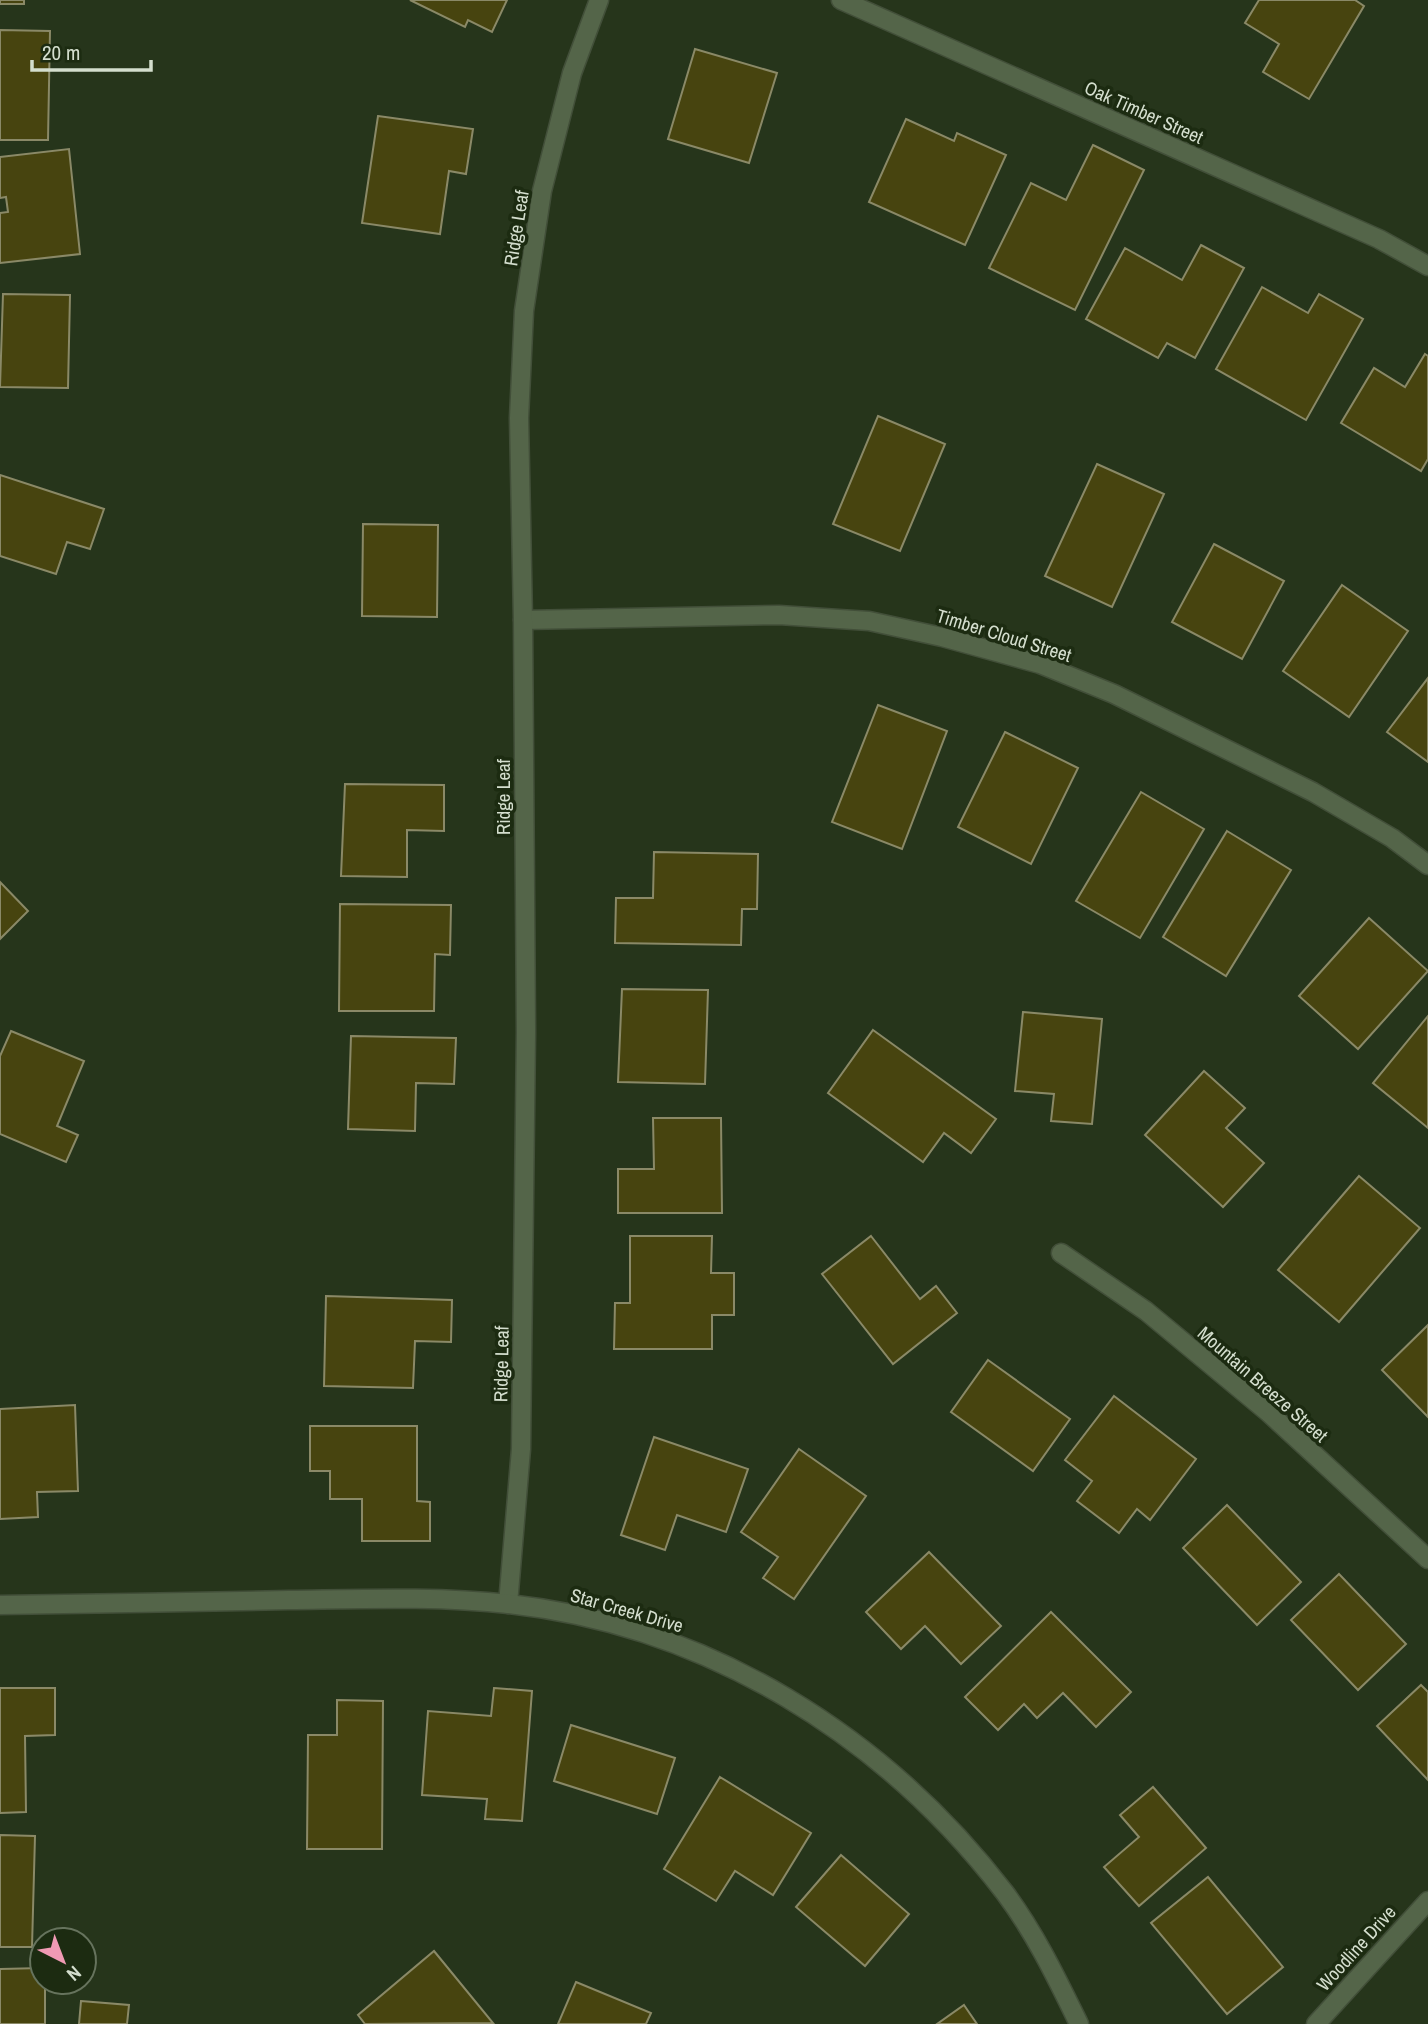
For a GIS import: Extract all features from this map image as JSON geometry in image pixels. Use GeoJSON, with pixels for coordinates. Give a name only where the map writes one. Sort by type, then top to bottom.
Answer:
{"type":"FeatureCollection","features":[{"type":"Feature","properties":{"kind":"street","name":"Ridge Leaf"},"geometry":{"type":"LineString","coordinates":[[508,1604],[521,1449],[526,1032],[519,418],[524,311],[542,191],[572,73],[599,0]]}},
{"type":"Feature","properties":{"kind":"street","name":"Oak Timber Street"},"geometry":{"type":"LineString","coordinates":[[841,0],[1379,239],[1428,266]]}},
{"type":"Feature","properties":{"kind":"street","name":"Timber Cloud Street"},"geometry":{"type":"LineString","coordinates":[[523,620],[779,615],[869,621],[966,643],[1040,664],[1114,694],[1312,792],[1392,838],[1428,865]]}},
{"type":"Feature","properties":{"kind":"street","name":"Mountain Breeze Street"},"geometry":{"type":"LineString","coordinates":[[1061,1253],[1146,1311],[1249,1396],[1428,1559]]}},
{"type":"Feature","properties":{"kind":"street","name":"Star Creek Drive"},"geometry":{"type":"LineString","coordinates":[[0,1605],[412,1598],[508,1604],[578,1615],[648,1633],[716,1660],[769,1686],[840,1732],[905,1784],[963,1844],[1006,1895],[1048,1961],[1079,2024]]}},
{"type":"Feature","properties":{"kind":"street","name":"Woodline Drive"},"geometry":{"type":"LineString","coordinates":[[1316,2024],[1428,1901]]}},
{"type":"Feature","properties":{"kind":"building"},"geometry":{"type":"Polygon","coordinates":[[[0,0],[24,0],[24,4],[0,4],[0,0]]]}},
{"type":"Feature","properties":{"kind":"building"},"geometry":{"type":"Polygon","coordinates":[[[410,0],[507,0],[492,32],[468,20],[465,27],[410,0]]]}},
{"type":"Feature","properties":{"kind":"building"},"geometry":{"type":"Polygon","coordinates":[[[1259,0],[1355,0],[1364,6],[1309,99],[1263,72],[1279,44],[1245,23],[1259,0]]]}},
{"type":"Feature","properties":{"kind":"building"},"geometry":{"type":"Polygon","coordinates":[[[0,30],[50,31],[48,140],[0,140],[0,30]]]}},
{"type":"Feature","properties":{"kind":"building"},"geometry":{"type":"Polygon","coordinates":[[[695,49],[777,73],[749,163],[668,139],[695,49]]]}},
{"type":"Feature","properties":{"kind":"building"},"geometry":{"type":"Polygon","coordinates":[[[378,116],[473,129],[466,174],[449,171],[440,234],[362,223],[378,116]]]}},
{"type":"Feature","properties":{"kind":"building"},"geometry":{"type":"Polygon","coordinates":[[[906,119],[954,141],[957,133],[1006,155],[965,245],[869,202],[906,119]]]}},
{"type":"Feature","properties":{"kind":"building"},"geometry":{"type":"Polygon","coordinates":[[[1093,145],[1144,170],[1075,310],[989,268],[1031,183],[1066,200],[1093,145]]]}},
{"type":"Feature","properties":{"kind":"building"},"geometry":{"type":"Polygon","coordinates":[[[69,149],[80,254],[0,263],[0,213],[8,212],[6,197],[0,198],[0,157],[69,149]]]}},
{"type":"Feature","properties":{"kind":"building"},"geometry":{"type":"Polygon","coordinates":[[[1201,245],[1244,268],[1195,358],[1167,343],[1158,358],[1086,319],[1125,248],[1182,280],[1201,245]]]}},
{"type":"Feature","properties":{"kind":"building"},"geometry":{"type":"Polygon","coordinates":[[[1262,287],[1308,313],[1319,294],[1363,319],[1306,420],[1216,369],[1262,287]]]}},
{"type":"Feature","properties":{"kind":"building"},"geometry":{"type":"Polygon","coordinates":[[[3,294],[70,295],[68,388],[0,387],[3,294]]]}},
{"type":"Feature","properties":{"kind":"building"},"geometry":{"type":"Polygon","coordinates":[[[1425,354],[1428,356],[1428,459],[1421,471],[1341,423],[1374,368],[1405,387],[1425,354]]]}},
{"type":"Feature","properties":{"kind":"building"},"geometry":{"type":"Polygon","coordinates":[[[878,416],[945,444],[900,551],[833,524],[878,416]]]}},
{"type":"Feature","properties":{"kind":"building"},"geometry":{"type":"Polygon","coordinates":[[[1097,464],[1164,494],[1112,607],[1045,576],[1097,464]]]}},
{"type":"Feature","properties":{"kind":"building"},"geometry":{"type":"Polygon","coordinates":[[[0,475],[104,509],[90,549],[67,542],[56,574],[0,556],[0,475]]]}},
{"type":"Feature","properties":{"kind":"building"},"geometry":{"type":"Polygon","coordinates":[[[363,524],[438,525],[437,617],[362,616],[363,524]]]}},
{"type":"Feature","properties":{"kind":"building"},"geometry":{"type":"Polygon","coordinates":[[[1214,544],[1284,581],[1242,659],[1172,622],[1214,544]]]}},
{"type":"Feature","properties":{"kind":"building"},"geometry":{"type":"Polygon","coordinates":[[[1342,585],[1408,631],[1349,717],[1283,671],[1342,585]]]}},
{"type":"Feature","properties":{"kind":"building"},"geometry":{"type":"Polygon","coordinates":[[[1428,678],[1428,762],[1387,732],[1428,678]]]}},
{"type":"Feature","properties":{"kind":"building"},"geometry":{"type":"Polygon","coordinates":[[[878,705],[947,731],[902,849],[832,822],[878,705]]]}},
{"type":"Feature","properties":{"kind":"building"},"geometry":{"type":"Polygon","coordinates":[[[1005,732],[1078,768],[1031,864],[958,827],[1005,732]]]}},
{"type":"Feature","properties":{"kind":"building"},"geometry":{"type":"Polygon","coordinates":[[[345,784],[444,785],[444,831],[407,830],[407,877],[341,876],[345,784]]]}},
{"type":"Feature","properties":{"kind":"building"},"geometry":{"type":"Polygon","coordinates":[[[1141,792],[1204,829],[1140,938],[1076,901],[1141,792]]]}},
{"type":"Feature","properties":{"kind":"building"},"geometry":{"type":"Polygon","coordinates":[[[1227,831],[1291,870],[1226,976],[1163,937],[1227,831]]]}},
{"type":"Feature","properties":{"kind":"building"},"geometry":{"type":"Polygon","coordinates":[[[654,852],[758,854],[757,909],[742,909],[741,945],[615,943],[616,898],[653,898],[654,852]]]}},
{"type":"Feature","properties":{"kind":"building"},"geometry":{"type":"Polygon","coordinates":[[[0,882],[28,911],[0,939],[0,882]]]}},
{"type":"Feature","properties":{"kind":"building"},"geometry":{"type":"Polygon","coordinates":[[[340,904],[451,905],[450,955],[435,954],[434,1011],[339,1011],[340,904]]]}},
{"type":"Feature","properties":{"kind":"building"},"geometry":{"type":"Polygon","coordinates":[[[1369,918],[1428,971],[1358,1049],[1299,996],[1369,918]]]}},
{"type":"Feature","properties":{"kind":"building"},"geometry":{"type":"Polygon","coordinates":[[[622,989],[708,990],[705,1084],[618,1082],[622,989]]]}},
{"type":"Feature","properties":{"kind":"building"},"geometry":{"type":"Polygon","coordinates":[[[1023,1012],[1102,1019],[1092,1124],[1051,1121],[1054,1094],[1015,1091],[1023,1012]]]}},
{"type":"Feature","properties":{"kind":"building"},"geometry":{"type":"Polygon","coordinates":[[[1428,1016],[1428,1128],[1373,1083],[1428,1016]]]}},
{"type":"Feature","properties":{"kind":"building"},"geometry":{"type":"Polygon","coordinates":[[[873,1030],[996,1119],[971,1153],[944,1133],[923,1162],[828,1093],[873,1030]]]}},
{"type":"Feature","properties":{"kind":"building"},"geometry":{"type":"Polygon","coordinates":[[[11,1031],[84,1061],[57,1126],[78,1135],[66,1162],[0,1134],[0,1056],[11,1031]]]}},
{"type":"Feature","properties":{"kind":"building"},"geometry":{"type":"Polygon","coordinates":[[[351,1036],[456,1038],[454,1084],[416,1083],[415,1131],[348,1129],[351,1036]]]}},
{"type":"Feature","properties":{"kind":"building"},"geometry":{"type":"Polygon","coordinates":[[[1204,1071],[1245,1108],[1226,1128],[1264,1163],[1223,1207],[1145,1135],[1204,1071]]]}},
{"type":"Feature","properties":{"kind":"building"},"geometry":{"type":"Polygon","coordinates":[[[653,1118],[721,1118],[722,1213],[618,1213],[618,1169],[654,1169],[653,1118]]]}},
{"type":"Feature","properties":{"kind":"building"},"geometry":{"type":"Polygon","coordinates":[[[1359,1176],[1420,1228],[1339,1322],[1278,1270],[1359,1176]]]}},
{"type":"Feature","properties":{"kind":"building"},"geometry":{"type":"Polygon","coordinates":[[[630,1236],[712,1236],[711,1273],[734,1273],[734,1315],[712,1315],[712,1349],[614,1349],[615,1303],[630,1303],[630,1236]]]}},
{"type":"Feature","properties":{"kind":"building"},"geometry":{"type":"Polygon","coordinates":[[[871,1236],[920,1299],[936,1286],[957,1313],[893,1364],[822,1274],[871,1236]]]}},
{"type":"Feature","properties":{"kind":"building"},"geometry":{"type":"Polygon","coordinates":[[[326,1296],[452,1300],[451,1342],[415,1341],[413,1388],[324,1386],[326,1296]]]}},
{"type":"Feature","properties":{"kind":"building"},"geometry":{"type":"Polygon","coordinates":[[[1428,1325],[1428,1417],[1382,1370],[1428,1325]]]}},
{"type":"Feature","properties":{"kind":"building"},"geometry":{"type":"Polygon","coordinates":[[[988,1360],[1070,1419],[1033,1471],[951,1412],[988,1360]]]}},
{"type":"Feature","properties":{"kind":"building"},"geometry":{"type":"Polygon","coordinates":[[[1114,1396],[1196,1459],[1150,1520],[1137,1509],[1119,1533],[1077,1501],[1092,1481],[1065,1460],[1114,1396]]]}},
{"type":"Feature","properties":{"kind":"building"},"geometry":{"type":"Polygon","coordinates":[[[75,1405],[78,1491],[37,1492],[38,1517],[0,1519],[0,1409],[75,1405]]]}},
{"type":"Feature","properties":{"kind":"building"},"geometry":{"type":"Polygon","coordinates":[[[310,1426],[417,1426],[417,1501],[430,1502],[430,1541],[362,1541],[362,1499],[330,1499],[330,1471],[310,1471],[310,1426]]]}},
{"type":"Feature","properties":{"kind":"building"},"geometry":{"type":"Polygon","coordinates":[[[654,1437],[748,1469],[726,1532],[677,1515],[665,1550],[621,1535],[654,1437]]]}},
{"type":"Feature","properties":{"kind":"building"},"geometry":{"type":"Polygon","coordinates":[[[799,1449],[866,1496],[794,1599],[763,1578],[778,1557],[741,1532],[799,1449]]]}},
{"type":"Feature","properties":{"kind":"building"},"geometry":{"type":"Polygon","coordinates":[[[1227,1505],[1301,1582],[1257,1625],[1183,1548],[1227,1505]]]}},
{"type":"Feature","properties":{"kind":"building"},"geometry":{"type":"Polygon","coordinates":[[[929,1552],[1001,1626],[961,1664],[925,1626],[901,1649],[866,1612],[929,1552]]]}},
{"type":"Feature","properties":{"kind":"building"},"geometry":{"type":"Polygon","coordinates":[[[1339,1574],[1406,1644],[1358,1690],[1291,1620],[1339,1574]]]}},
{"type":"Feature","properties":{"kind":"building"},"geometry":{"type":"Polygon","coordinates":[[[1051,1612],[1131,1692],[1096,1727],[1063,1693],[1037,1718],[1024,1704],[998,1730],[965,1697],[1051,1612]]]}},
{"type":"Feature","properties":{"kind":"building"},"geometry":{"type":"Polygon","coordinates":[[[1421,1685],[1428,1692],[1428,1780],[1377,1726],[1421,1685]]]}},
{"type":"Feature","properties":{"kind":"building"},"geometry":{"type":"Polygon","coordinates":[[[0,1688],[55,1688],[55,1735],[25,1736],[26,1812],[0,1813],[0,1688]]]}},
{"type":"Feature","properties":{"kind":"building"},"geometry":{"type":"Polygon","coordinates":[[[494,1688],[532,1691],[522,1821],[485,1819],[487,1799],[422,1795],[428,1711],[491,1716],[494,1688]]]}},
{"type":"Feature","properties":{"kind":"building"},"geometry":{"type":"Polygon","coordinates":[[[337,1700],[383,1701],[382,1849],[307,1849],[308,1735],[337,1735],[337,1700]]]}},
{"type":"Feature","properties":{"kind":"building"},"geometry":{"type":"Polygon","coordinates":[[[571,1725],[675,1758],[657,1814],[554,1781],[571,1725]]]}},
{"type":"Feature","properties":{"kind":"building"},"geometry":{"type":"Polygon","coordinates":[[[720,1777],[811,1833],[773,1895],[735,1871],[716,1901],[664,1869],[720,1777]]]}},
{"type":"Feature","properties":{"kind":"building"},"geometry":{"type":"Polygon","coordinates":[[[1153,1787],[1206,1848],[1139,1906],[1104,1867],[1139,1837],[1120,1815],[1153,1787]]]}},
{"type":"Feature","properties":{"kind":"building"},"geometry":{"type":"Polygon","coordinates":[[[0,1835],[35,1836],[33,1926],[28,1926],[28,1947],[0,1947],[0,1835]]]}},
{"type":"Feature","properties":{"kind":"building"},"geometry":{"type":"Polygon","coordinates":[[[841,1855],[909,1914],[865,1966],[796,1907],[841,1855]]]}},
{"type":"Feature","properties":{"kind":"building"},"geometry":{"type":"Polygon","coordinates":[[[1208,1877],[1283,1967],[1227,2014],[1151,1923],[1208,1877]]]}},
{"type":"Feature","properties":{"kind":"building"},"geometry":{"type":"Polygon","coordinates":[[[434,1951],[493,2023],[365,2024],[358,2015],[434,1951]]]}},
{"type":"Feature","properties":{"kind":"building"},"geometry":{"type":"Polygon","coordinates":[[[28,1968],[28,1996],[45,1996],[45,2024],[0,2024],[0,1969],[28,1968]]]}},
{"type":"Feature","properties":{"kind":"building"},"geometry":{"type":"Polygon","coordinates":[[[576,1982],[651,2013],[646,2024],[558,2024],[576,1982]]]}},
{"type":"Feature","properties":{"kind":"building"},"geometry":{"type":"Polygon","coordinates":[[[81,2001],[129,2005],[127,2024],[79,2024],[81,2001]]]}},
{"type":"Feature","properties":{"kind":"building"},"geometry":{"type":"Polygon","coordinates":[[[964,2005],[977,2024],[937,2024],[964,2005]]]}}]}
